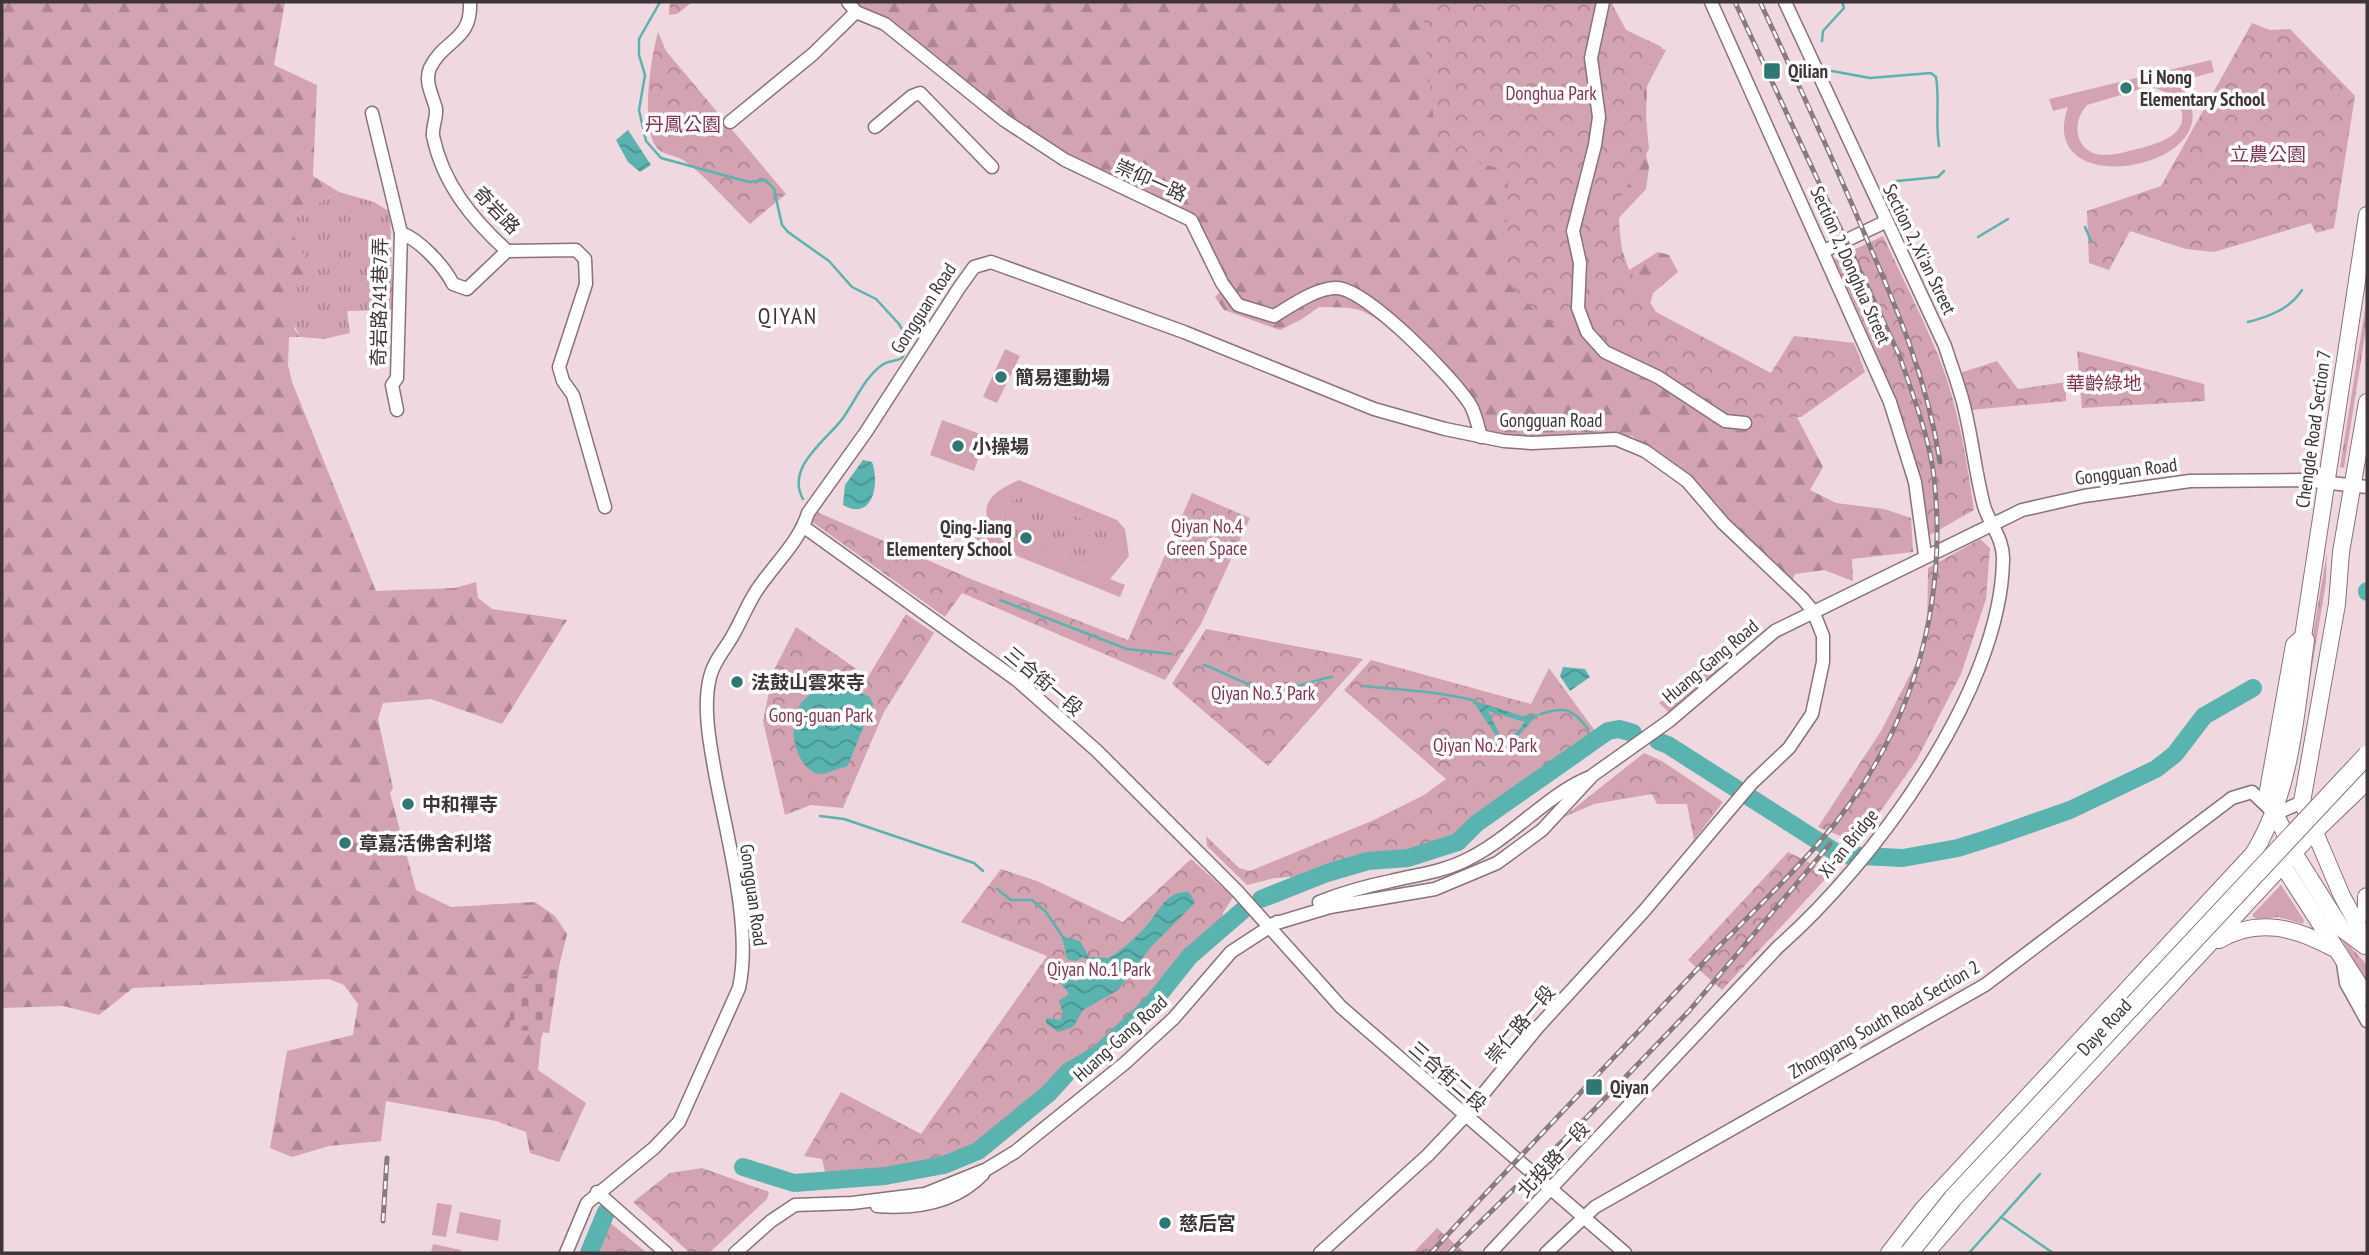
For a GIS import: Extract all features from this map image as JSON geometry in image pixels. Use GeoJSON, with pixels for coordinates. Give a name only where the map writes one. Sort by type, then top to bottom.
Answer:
{"type":"FeatureCollection","features":[{"type":"Feature","properties":{"kind":"highway"},"geometry":{"type":"LineString","coordinates":[[1909,1253],[1963,1188],[2367,755]]}},
{"type":"Feature","properties":{"kind":"highway"},"geometry":{"type":"LineString","coordinates":[[2314,831],[2367,780]]}},
{"type":"Feature","properties":{"kind":"highway"},"geometry":{"type":"LineString","coordinates":[[2367,897],[2367,913]]}},
{"type":"Feature","properties":{"kind":"main road","name":"Chengde Road Section 7"},"geometry":{"type":"LineString","coordinates":[[2299,641],[2367,215]]}},
{"type":"Feature","properties":{"kind":"main road"},"geometry":{"type":"LineString","coordinates":[[2367,402],[2360,486],[2341,552],[2337,604],[2302,802],[2342,896],[2367,942]]}},
{"type":"Feature","properties":{"kind":"main road"},"geometry":{"type":"LineString","coordinates":[[2367,947],[2342,929],[2294,853],[2275,814],[2267,796],[2285,691],[2299,641],[2306,640],[2281,798],[2275,814],[2264,836],[2367,997]]}},
{"type":"Feature","properties":{"kind":"main road","name":"Daye Road"},"geometry":{"type":"LineString","coordinates":[[1926,1253],[1998,1171],[2314,831]]}},
{"type":"Feature","properties":{"kind":"main road","name":"Daye Road"},"geometry":{"type":"LineString","coordinates":[[1889,1253],[1922,1210],[2253,854],[2264,836]]}},
{"type":"Feature","properties":{"kind":"main road"},"geometry":{"type":"LineString","coordinates":[[2205,949],[2228,935],[2262,926],[2309,935],[2339,954]]}},
{"type":"Feature","properties":{"kind":"street","name":"奇岩路"},"geometry":{"type":"LineString","coordinates":[[470,2],[467,27],[430,67],[428,81],[436,113],[432,132],[457,198],[480,226],[507,251],[576,250],[585,259],[586,284],[559,367],[563,381],[573,395],[605,507]]}},
{"type":"Feature","properties":{"kind":"street"},"geometry":{"type":"LineString","coordinates":[[1603,2],[1591,58],[1599,117],[1595,145],[1573,231],[1580,263],[1578,308],[1587,332],[1605,352],[1658,377],[1725,421],[1745,423]]}},
{"type":"Feature","properties":{"kind":"street","name":"Section 2, Donghua Street"},"geometry":{"type":"LineString","coordinates":[[1711,2],[1890,402],[1914,482],[1925,555]]}},
{"type":"Feature","properties":{"kind":"street","name":"Section 2, Xi'an Street"},"geometry":{"type":"LineString","coordinates":[[1785,2],[1885,222],[1945,346],[1963,403],[1985,508],[2001,544],[2003,559],[1993,623],[1984,652]]}},
{"type":"Feature","properties":{"kind":"street"},"geometry":{"type":"LineString","coordinates":[[730,122],[813,54],[852,7]]}},
{"type":"Feature","properties":{"kind":"street","name":"崇仰一路"},"geometry":{"type":"LineString","coordinates":[[852,7],[885,24],[1004,120],[1065,160],[1191,219],[1222,283],[1238,305],[1274,316],[1333,287],[1351,289],[1394,322],[1471,406],[1481,437]]}},
{"type":"Feature","properties":{"kind":"street"},"geometry":{"type":"LineString","coordinates":[[875,127],[912,96],[920,93],[992,167]]}},
{"type":"Feature","properties":{"kind":"street","name":"奇岩路241巷7弄"},"geometry":{"type":"LineString","coordinates":[[372,113],[401,233],[397,378],[392,385],[397,410]]}},
{"type":"Feature","properties":{"kind":"street"},"geometry":{"type":"LineString","coordinates":[[1824,251],[1885,222]]}},
{"type":"Feature","properties":{"kind":"street"},"geometry":{"type":"LineString","coordinates":[[401,233],[410,236],[447,273],[453,284],[467,289],[507,251]]}},
{"type":"Feature","properties":{"kind":"street","name":"Gongguan Road"},"geometry":{"type":"LineString","coordinates":[[566,1253],[579,1218],[654,1149],[679,1122],[739,988],[744,967],[742,930],[710,743],[707,698],[710,676],[720,652],[732,638],[755,593],[804,527],[811,509],[866,432],[959,288],[974,267],[982,262],[990,262],[1184,332],[1374,409],[1481,437],[1532,443],[1616,439],[1646,451],[1686,481],[1723,523],[1813,611],[1992,523],[2045,503],[2190,481],[2326,482],[2360,486]]}},
{"type":"Feature","properties":{"kind":"street","name":"三合街一段"},"geometry":{"type":"LineString","coordinates":[[804,527],[1018,681],[1097,751],[1259,914]]}},
{"type":"Feature","properties":{"kind":"street","name":"Huang-Gang Road"},"geometry":{"type":"LineString","coordinates":[[735,1253],[771,1221],[795,1205],[852,1203],[925,1194],[987,1170],[1015,1152],[1118,1070],[1174,1018],[1231,953],[1270,925],[1349,891],[1442,870],[1465,861],[1514,831],[1576,782],[1593,775],[1664,724],[1768,636],[1813,611]]}},
{"type":"Feature","properties":{"kind":"street","name":"崇仁路一段"},"geometry":{"type":"LineString","coordinates":[[1320,1253],[1428,1155],[1465,1116],[1538,1027],[1644,911],[1734,804],[1789,748],[1812,714],[1823,662],[1823,636],[1813,611]]}},
{"type":"Feature","properties":{"kind":"street","name":"Xi-an Bridge"},"geometry":{"type":"LineString","coordinates":[[1703,1030],[1844,881],[1878,841],[1950,728],[1984,652]]}},
{"type":"Feature","properties":{"kind":"street","name":"Zhongyang South Road Section 2"},"geometry":{"type":"LineString","coordinates":[[1546,1253],[1595,1207],[1985,985],[2232,798],[2252,792],[2275,814]]}},
{"type":"Feature","properties":{"kind":"street"},"geometry":{"type":"LineString","coordinates":[[2275,814],[2302,802]]}},
{"type":"Feature","properties":{"kind":"street","name":"三合街二段"},"geometry":{"type":"LineString","coordinates":[[1259,914],[1341,1007],[1625,1253]]}},
{"type":"Feature","properties":{"kind":"street"},"geometry":{"type":"LineString","coordinates":[[2339,954],[2346,983],[2367,1021]]}},
{"type":"Feature","properties":{"kind":"street","name":"北投路一段"},"geometry":{"type":"LineString","coordinates":[[1490,1253],[1703,1030]]}},
{"type":"Feature","properties":{"kind":"street"},"geometry":{"type":"LineString","coordinates":[[602,1196],[666,1253]]}},
{"type":"Feature","properties":{"kind":"green space"},"geometry":{"type":"Polygon","coordinates":[[[2,2],[285,2],[274,65],[317,85],[313,176],[339,192],[285,220],[312,269],[288,296],[295,330],[301,337],[289,337],[288,365],[292,382],[376,591],[455,588],[476,582],[478,598],[492,609],[567,620],[502,724],[431,699],[383,703],[378,719],[393,788],[390,793],[416,890],[451,907],[535,902],[555,916],[567,934],[541,1040],[538,1070],[586,1103],[559,1162],[530,1153],[526,1132],[496,1121],[386,1101],[381,1141],[329,1146],[292,1157],[270,1148],[287,1051],[353,1035],[358,1004],[344,985],[329,979],[133,988],[99,1015],[63,1006],[2,1008],[2,2]]]}},
{"type":"Feature","properties":{"kind":"green space"},"geometry":{"type":"Polygon","coordinates":[[[670,2],[692,2],[677,14],[669,15],[670,2]]]}},
{"type":"Feature","properties":{"kind":"green space"},"geometry":{"type":"Polygon","coordinates":[[[848,2],[1613,2],[1611,8],[1623,35],[1666,50],[1647,86],[1645,151],[1649,167],[1646,189],[1618,219],[1622,250],[1629,270],[1658,252],[1669,255],[1678,272],[1653,293],[1647,315],[1696,344],[1733,354],[1750,372],[1794,393],[1797,417],[1823,467],[1810,490],[1836,503],[1884,509],[1911,518],[1913,552],[1852,559],[1853,581],[1824,570],[1795,574],[1791,583],[1675,466],[1632,436],[1582,434],[1529,439],[1488,435],[1464,403],[1413,348],[1378,319],[1362,311],[1319,307],[1280,330],[1224,310],[1215,297],[1223,289],[1192,224],[1072,171],[848,2]]]}},
{"type":"Feature","properties":{"kind":"green space","name":"Donghua Park"},"geometry":{"type":"Polygon","coordinates":[[[1422,2],[1611,2],[1626,30],[1662,47],[1642,75],[1649,149],[1618,202],[1621,256],[1656,312],[1771,373],[1794,336],[1854,343],[1865,372],[1801,417],[1715,418],[1612,352],[1540,316],[1504,278],[1508,184],[1501,169],[1442,152],[1436,144],[1422,2]]]}},
{"type":"Feature","properties":{"kind":"green space","name":"立農公園"},"geometry":{"type":"Polygon","coordinates":[[[2252,23],[2270,30],[2290,29],[2355,96],[2334,228],[2316,233],[2311,223],[2214,252],[2186,249],[2130,231],[2109,270],[2089,263],[2087,211],[2161,186],[2252,23]]]}},
{"type":"Feature","properties":{"kind":"green space","name":"丹鳳公園"},"geometry":{"type":"Polygon","coordinates":[[[658,32],[666,51],[786,194],[750,224],[691,165],[661,151],[655,145],[651,135],[648,106],[650,73],[658,32]]]}},
{"type":"Feature","properties":{"kind":"green space"},"geometry":{"type":"Polygon","coordinates":[[[2211,60],[2214,72],[2176,82],[2187,94],[2192,109],[2189,131],[2174,148],[2150,160],[2123,166],[2097,164],[2076,155],[2065,136],[2068,107],[2053,111],[2049,99],[2211,60]],[[2151,86],[2087,105],[2079,118],[2079,139],[2088,150],[2105,155],[2165,140],[2180,127],[2182,119],[2181,108],[2174,96],[2151,86]]]}},
{"type":"Feature","properties":{"kind":"green space"},"geometry":{"type":"Polygon","coordinates":[[[339,192],[374,202],[390,212],[393,310],[347,311],[350,333],[324,339],[301,337],[295,326],[288,298],[285,220],[339,192]]]}},
{"type":"Feature","properties":{"kind":"green space"},"geometry":{"type":"Polygon","coordinates":[[[1883,236],[1943,367],[1960,428],[1971,489],[1974,510],[1930,535],[1904,428],[1879,360],[1834,259],[1883,236]]]}},
{"type":"Feature","properties":{"kind":"green space"},"geometry":{"type":"Polygon","coordinates":[[[2367,297],[2367,322],[2344,468],[2340,467],[2367,297]]]}},
{"type":"Feature","properties":{"kind":"green space","name":"簡易運動場"},"geometry":{"type":"Polygon","coordinates":[[[1005,349],[1020,356],[997,403],[983,397],[1005,349]]]}},
{"type":"Feature","properties":{"kind":"green space","name":"華齡綠地"},"geometry":{"type":"Polygon","coordinates":[[[2077,351],[2204,384],[2205,401],[2082,408],[2077,351]]]}},
{"type":"Feature","properties":{"kind":"green space"},"geometry":{"type":"Polygon","coordinates":[[[1997,361],[2018,389],[2066,382],[2066,401],[1971,410],[1960,373],[1997,361]]]}},
{"type":"Feature","properties":{"kind":"green space","name":"小操場"},"geometry":{"type":"Polygon","coordinates":[[[942,420],[986,436],[974,471],[930,455],[942,420]]]}},
{"type":"Feature","properties":{"kind":"green space"},"geometry":{"type":"Polygon","coordinates":[[[1019,480],[1117,520],[1125,529],[1129,556],[1110,579],[1125,585],[1120,597],[975,539],[980,525],[992,530],[986,512],[991,499],[1019,480]],[[1029,498],[1012,501],[1004,510],[1004,526],[1011,538],[1090,569],[1108,560],[1112,542],[1102,526],[1029,498]]]}},
{"type":"Feature","properties":{"kind":"green space","name":"Qiyan No.4 Green Space"},"geometry":{"type":"Polygon","coordinates":[[[1192,493],[1250,518],[1201,624],[1165,680],[962,593],[945,617],[811,521],[817,512],[971,579],[1128,640],[1192,493]]]}},
{"type":"Feature","properties":{"kind":"green space"},"geometry":{"type":"Polygon","coordinates":[[[1019,498],[1029,498],[1102,526],[1113,542],[1108,560],[1090,569],[1011,538],[1004,526],[1004,510],[1019,498]]]}},
{"type":"Feature","properties":{"kind":"green space"},"geometry":{"type":"Polygon","coordinates":[[[1980,539],[1990,548],[1986,599],[1961,674],[1916,761],[1858,843],[1818,827],[1881,731],[1927,642],[1928,568],[1980,539]]]}},
{"type":"Feature","properties":{"kind":"green space"},"geometry":{"type":"Polygon","coordinates":[[[2327,552],[2326,582],[2307,698],[2310,652],[2327,552]]]}},
{"type":"Feature","properties":{"kind":"green space","name":"Gong-guan Park"},"geometry":{"type":"Polygon","coordinates":[[[906,614],[934,633],[884,712],[843,808],[811,805],[785,815],[763,721],[773,672],[796,627],[868,677],[906,614]]]}},
{"type":"Feature","properties":{"kind":"green space","name":"Qiyan No.3 Park"},"geometry":{"type":"Polygon","coordinates":[[[1206,629],[1363,659],[1268,766],[1172,684],[1206,629]]]}},
{"type":"Feature","properties":{"kind":"green space","name":"Qiyan No.2 Park"},"geometry":{"type":"Polygon","coordinates":[[[1371,660],[1531,704],[1549,668],[1598,735],[1474,814],[1453,836],[1408,852],[1368,859],[1356,868],[1339,873],[1275,878],[1247,885],[1207,846],[1206,836],[1239,868],[1250,871],[1374,820],[1424,795],[1446,779],[1344,690],[1371,660]]]}},
{"type":"Feature","properties":{"kind":"green space"},"geometry":{"type":"Polygon","coordinates":[[[1717,665],[1722,671],[1670,713],[1659,703],[1717,665]]]}},
{"type":"Feature","properties":{"kind":"green space"},"geometry":{"type":"Polygon","coordinates":[[[1644,753],[1662,761],[1723,802],[1694,840],[1687,804],[1657,804],[1652,794],[1594,804],[1562,818],[1644,753]]]}},
{"type":"Feature","properties":{"kind":"green space"},"geometry":{"type":"Polygon","coordinates":[[[1788,852],[1831,873],[1722,990],[1688,960],[1788,852]]]}},
{"type":"Feature","properties":{"kind":"green space","name":"Qiyan No.1 Park"},"geometry":{"type":"Polygon","coordinates":[[[1191,859],[1233,897],[1223,913],[1223,918],[1180,959],[1149,997],[1095,1048],[1072,1061],[1051,1085],[978,1146],[941,1161],[902,1167],[825,1172],[822,1159],[804,1156],[841,1092],[921,1134],[1047,956],[961,922],[1001,869],[1037,881],[1123,922],[1191,859]]]}},
{"type":"Feature","properties":{"kind":"green space"},"geometry":{"type":"Polygon","coordinates":[[[2281,885],[2304,920],[2303,924],[2279,917],[2256,919],[2252,915],[2281,885]]]}},
{"type":"Feature","properties":{"kind":"green space"},"geometry":{"type":"Polygon","coordinates":[[[2338,933],[2367,965],[2367,983],[2338,933]]]}},
{"type":"Feature","properties":{"kind":"green space"},"geometry":{"type":"Polygon","coordinates":[[[559,967],[549,1033],[510,1029],[510,980],[559,967]]]}},
{"type":"Feature","properties":{"kind":"green space"},"geometry":{"type":"Polygon","coordinates":[[[702,1168],[769,1192],[767,1199],[709,1253],[690,1253],[633,1202],[670,1173],[702,1168]]]}},
{"type":"Feature","properties":{"kind":"green space"},"geometry":{"type":"Polygon","coordinates":[[[437,1203],[452,1205],[446,1237],[432,1235],[437,1203]]]}},
{"type":"Feature","properties":{"kind":"green space"},"geometry":{"type":"Polygon","coordinates":[[[460,1212],[501,1220],[498,1241],[456,1233],[460,1212]]]}},
{"type":"Feature","properties":{"kind":"green space"},"geometry":{"type":"Polygon","coordinates":[[[608,1221],[647,1253],[596,1253],[608,1221]]]}},
{"type":"Feature","properties":{"kind":"green space"},"geometry":{"type":"Polygon","coordinates":[[[1437,1228],[1465,1253],[1413,1253],[1437,1228]]]}},
{"type":"Feature","properties":{"kind":"green space"},"geometry":{"type":"Polygon","coordinates":[[[433,1244],[461,1250],[460,1253],[431,1253],[433,1244]]]}},
{"type":"Feature","properties":{"kind":"water"},"geometry":{"type":"Polygon","coordinates":[[[628,130],[651,165],[640,172],[628,162],[616,140],[628,130]]]}},
{"type":"Feature","properties":{"kind":"water"},"geometry":{"type":"Polygon","coordinates":[[[863,460],[872,462],[874,489],[867,504],[853,509],[843,505],[845,485],[863,460]]]}},
{"type":"Feature","properties":{"kind":"water"},"geometry":{"type":"Polygon","coordinates":[[[1563,667],[1585,669],[1590,677],[1570,691],[1560,676],[1563,667]]]}},
{"type":"Feature","properties":{"kind":"water"},"geometry":{"type":"Polygon","coordinates":[[[836,682],[870,697],[873,704],[847,767],[819,774],[802,761],[795,742],[794,722],[796,712],[807,697],[836,682]]]}},
{"type":"Feature","properties":{"kind":"water"},"geometry":{"type":"Polygon","coordinates":[[[1472,700],[1522,716],[1541,714],[1518,736],[1501,743],[1472,700]],[[1488,711],[1502,739],[1516,733],[1525,722],[1488,711]]]}},
{"type":"Feature","properties":{"kind":"water"},"geometry":{"type":"Polygon","coordinates":[[[1189,892],[1195,902],[1150,948],[1118,990],[1083,1010],[1073,1027],[1058,1032],[1046,1023],[1046,1018],[1060,1020],[1063,1013],[1059,1001],[1069,994],[1060,981],[1065,976],[1076,982],[1082,976],[1093,976],[1093,963],[1083,957],[1076,961],[1067,959],[1062,936],[1080,941],[1089,957],[1109,958],[1139,934],[1164,902],[1175,895],[1189,892]]]}},
{"type":"Feature","properties":{"kind":"waterway"},"geometry":{"type":"LineString","coordinates":[[660,2],[639,39],[639,55],[645,75],[639,110],[646,141],[661,158],[749,182],[766,180],[774,189],[782,225],[788,232],[829,261],[852,287],[876,299],[899,324],[910,343],[902,358],[885,363],[870,376],[843,418],[810,455],[799,476],[803,499]]}},
{"type":"Feature","properties":{"kind":"waterway"},"geometry":{"type":"LineString","coordinates":[[1822,41],[1823,31],[1844,8],[1842,2]]}},
{"type":"Feature","properties":{"kind":"waterway"},"geometry":{"type":"LineString","coordinates":[[1832,71],[1870,78],[1931,73],[1936,77],[1937,86],[1939,146]]}},
{"type":"Feature","properties":{"kind":"waterway"},"geometry":{"type":"LineString","coordinates":[[1892,213],[1891,185],[1897,181],[1938,177],[1944,171]]}},
{"type":"Feature","properties":{"kind":"waterway"},"geometry":{"type":"LineString","coordinates":[[1978,237],[2008,219]]}},
{"type":"Feature","properties":{"kind":"waterway"},"geometry":{"type":"LineString","coordinates":[[2085,227],[2091,241]]}},
{"type":"Feature","properties":{"kind":"waterway"},"geometry":{"type":"LineString","coordinates":[[2248,322],[2271,315],[2285,307],[2302,290]]}},
{"type":"Feature","properties":{"kind":"waterway"},"geometry":{"type":"LineString","coordinates":[[1000,600],[1127,649],[1172,654]]}},
{"type":"Feature","properties":{"kind":"waterway"},"geometry":{"type":"LineString","coordinates":[[1204,665],[1250,685],[1269,690],[1283,690],[1332,677]]}},
{"type":"Feature","properties":{"kind":"waterway"},"geometry":{"type":"LineString","coordinates":[[1363,686],[1472,700]]}},
{"type":"Feature","properties":{"kind":"waterway"},"geometry":{"type":"LineString","coordinates":[[1658,741],[1840,855],[1903,858],[1958,848],[2070,810],[2156,769],[2175,754],[2204,716],[2253,688]]}},
{"type":"Feature","properties":{"kind":"waterway"},"geometry":{"type":"LineString","coordinates":[[1541,714],[1556,710],[1568,711],[1578,717],[1588,729]]}},
{"type":"Feature","properties":{"kind":"waterway"},"geometry":{"type":"LineString","coordinates":[[1261,899],[1327,873],[1368,861],[1408,858],[1458,842],[1477,823],[1608,731],[1619,729],[1633,733]]}},
{"type":"Feature","properties":{"kind":"waterway"},"geometry":{"type":"LineString","coordinates":[[820,816],[844,819],[974,863],[983,871]]}},
{"type":"Feature","properties":{"kind":"waterway"},"geometry":{"type":"LineString","coordinates":[[997,889],[1011,900],[1032,900],[1046,912],[1062,936]]}},
{"type":"Feature","properties":{"kind":"waterway"},"geometry":{"type":"LineString","coordinates":[[743,1167],[794,1183],[885,1176],[944,1165],[978,1151],[1049,1093],[1068,1072],[1100,1053],[1150,1006],[1190,956],[1242,911]]}},
{"type":"Feature","properties":{"kind":"waterway"},"geometry":{"type":"LineString","coordinates":[[1969,1253],[2040,1174]]}},
{"type":"Feature","properties":{"kind":"waterway"},"geometry":{"type":"LineString","coordinates":[[589,1253],[606,1212]]}},
{"type":"Feature","properties":{"kind":"waterway"},"geometry":{"type":"LineString","coordinates":[[2001,1217],[2053,1253]]}},
{"type":"Feature","properties":{"kind":"railway"},"geometry":{"type":"LineString","coordinates":[[1431,1253],[1817,845],[1849,805],[1876,763],[1898,719],[1915,674],[1928,626],[1935,578],[1937,528],[1934,477],[1920,416],[1900,357],[1735,2]]}},
{"type":"Feature","properties":{"kind":"railway"},"geometry":{"type":"LineString","coordinates":[[1760,2],[1840,176],[1900,318],[1927,402],[1940,462]]}},
{"type":"Feature","properties":{"kind":"railway"},"geometry":{"type":"LineString","coordinates":[[1449,1253],[1589,1115],[1689,1011],[1830,844]]}},
{"type":"Feature","properties":{"kind":"railway"},"geometry":{"type":"LineString","coordinates":[[383,1221],[387,1158]]}},
{"type":"Feature","properties":{"kind":"place","name":"Qilian"},"geometry":{"type":"Point","coordinates":[1772,71]}},
{"type":"Feature","properties":{"kind":"place","name":"Li Nong Elementary School"},"geometry":{"type":"Point","coordinates":[2126,88]}},
{"type":"Feature","properties":{"kind":"place","name":"簡易運動場"},"geometry":{"type":"Point","coordinates":[1001,377]}},
{"type":"Feature","properties":{"kind":"place","name":"小操場"},"geometry":{"type":"Point","coordinates":[958,446]}},
{"type":"Feature","properties":{"kind":"place","name":"Qing-Jiang Elementery School"},"geometry":{"type":"Point","coordinates":[1026,538]}},
{"type":"Feature","properties":{"kind":"place","name":"法鼓山雲來寺"},"geometry":{"type":"Point","coordinates":[737,682]}},
{"type":"Feature","properties":{"kind":"place","name":"中和禪寺"},"geometry":{"type":"Point","coordinates":[408,804]}},
{"type":"Feature","properties":{"kind":"place","name":"章嘉活佛舍利塔"},"geometry":{"type":"Point","coordinates":[345,843]}},
{"type":"Feature","properties":{"kind":"place","name":"Qiyan"},"geometry":{"type":"Point","coordinates":[1594,1087]}},
{"type":"Feature","properties":{"kind":"place","name":"慈后宮"},"geometry":{"type":"Point","coordinates":[1165,1223]}},
{"type":"Feature","properties":{"kind":"district","name":"QIYAN"},"geometry":{"type":"Point","coordinates":[788,315]}}]}
